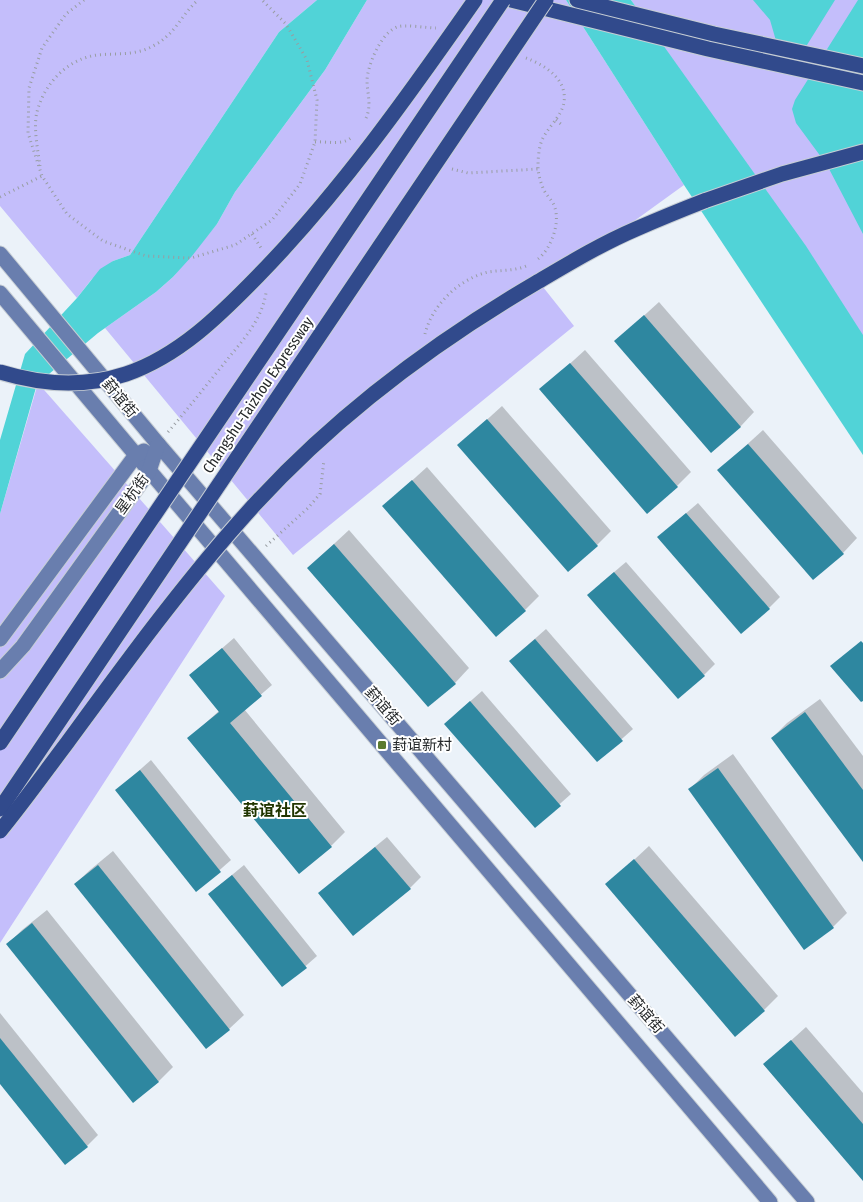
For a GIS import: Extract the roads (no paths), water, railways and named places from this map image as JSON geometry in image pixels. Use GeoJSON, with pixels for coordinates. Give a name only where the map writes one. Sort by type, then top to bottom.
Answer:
{"type":"FeatureCollection","features":[{"type":"Feature","properties":{"kind":"highway"},"geometry":{"type":"LineString","coordinates":[[0,372],[46,383],[67,384],[108,379],[127,374],[163,357],[204,329],[272,262],[339,184],[427,69],[475,0]]}},
{"type":"Feature","properties":{"kind":"highway","name":"Changshu-Taizhou Expressway"},"geometry":{"type":"LineString","coordinates":[[0,743],[503,0]]}},
{"type":"Feature","properties":{"kind":"highway"},"geometry":{"type":"LineString","coordinates":[[511,0],[708,49],[863,83]]}},
{"type":"Feature","properties":{"kind":"highway","name":"Changshu-Taizhou Expressway"},"geometry":{"type":"LineString","coordinates":[[0,809],[546,0]]}},
{"type":"Feature","properties":{"kind":"highway"},"geometry":{"type":"LineString","coordinates":[[578,0],[714,34],[863,66]]}},
{"type":"Feature","properties":{"kind":"highway"},"geometry":{"type":"LineString","coordinates":[[0,831],[142,642],[239,521],[273,484],[342,419],[398,374],[500,304],[576,259],[635,229],[704,201],[782,174],[863,152]]}},
{"type":"Feature","properties":{"kind":"main road","name":"葑谊街"},"geometry":{"type":"LineString","coordinates":[[0,254],[158,444],[807,1202]]}},
{"type":"Feature","properties":{"kind":"main road","name":"葑谊街"},"geometry":{"type":"LineString","coordinates":[[0,293],[770,1202]]}},
{"type":"Feature","properties":{"kind":"main road","name":"星杭街"},"geometry":{"type":"LineString","coordinates":[[0,639],[136,455],[158,444]]}},
{"type":"Feature","properties":{"kind":"main road","name":"星杭街"},"geometry":{"type":"LineString","coordinates":[[0,672],[23,646],[149,471],[158,444]]}},
{"type":"Feature","properties":{"kind":"water"},"geometry":{"type":"Polygon","coordinates":[[[317,0],[367,0],[325,70],[235,192],[217,224],[192,256],[156,292],[98,333],[37,384],[0,514],[0,440],[25,354],[77,298],[100,269],[113,261],[130,255],[279,32],[317,0]]]}},
{"type":"Feature","properties":{"kind":"water"},"geometry":{"type":"Polygon","coordinates":[[[566,0],[631,0],[806,246],[863,335],[863,455],[684,185],[566,0]]]}},
{"type":"Feature","properties":{"kind":"water"},"geometry":{"type":"Polygon","coordinates":[[[753,0],[835,0],[797,61],[781,58],[770,20],[753,0]]]}},
{"type":"Feature","properties":{"kind":"water"},"geometry":{"type":"Polygon","coordinates":[[[858,0],[863,0],[863,234],[827,165],[796,123],[792,109],[795,100],[858,0]]]}},
{"type":"Feature","properties":{"kind":"place","name":"葑谊新村"},"geometry":{"type":"Point","coordinates":[382,745]}},
{"type":"Feature","properties":{"kind":"district","name":"葑谊社区"},"geometry":{"type":"Point","coordinates":[275,810]}}]}
